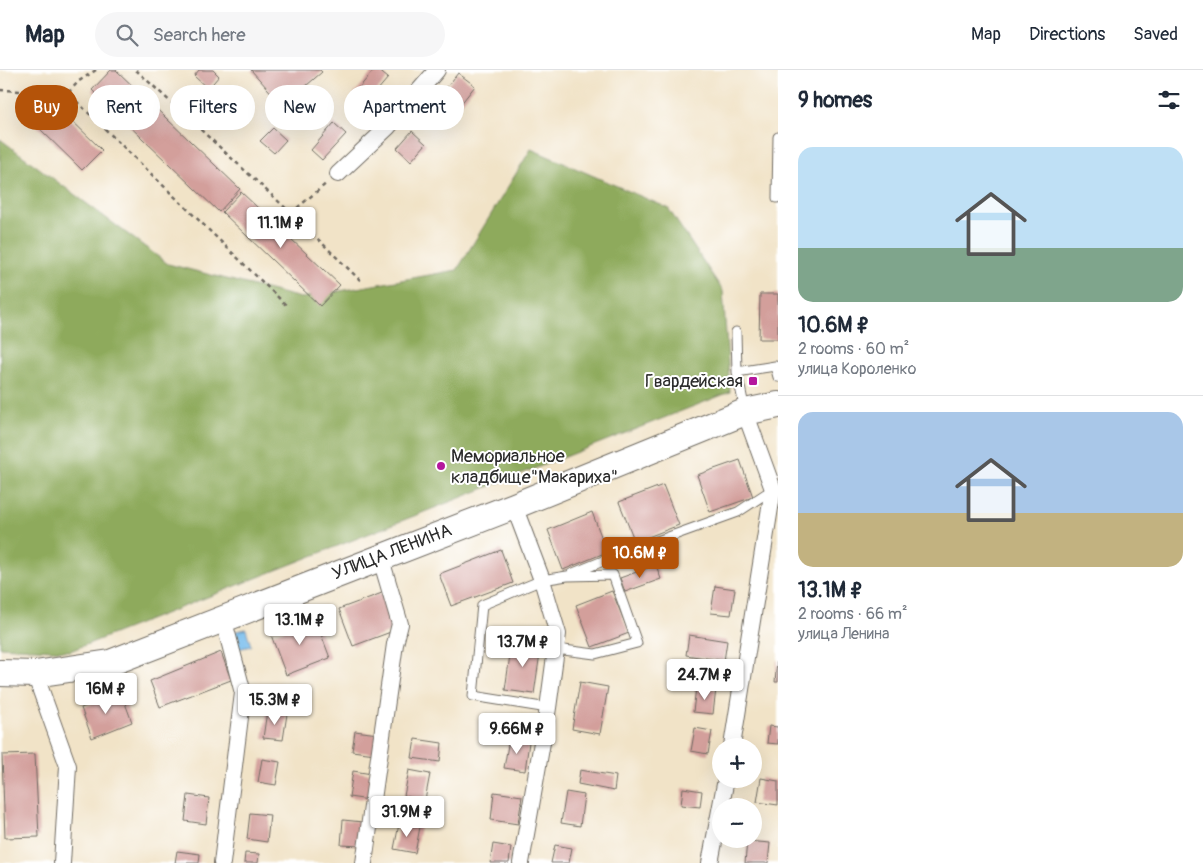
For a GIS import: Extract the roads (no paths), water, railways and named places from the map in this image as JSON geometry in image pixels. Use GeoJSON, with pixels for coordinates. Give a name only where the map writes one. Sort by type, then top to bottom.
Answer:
{"type":"FeatureCollection","features":[{"type":"Feature","properties":{"kind":"main road","name":"УЛИЦА ЛЕНИНА"},"geometry":{"type":"LineString","coordinates":[[0,673],[35,674],[110,663],[380,556],[514,506],[745,412],[778,404]]}},
{"type":"Feature","properties":{"kind":"street"},"geometry":{"type":"LineString","coordinates":[[338,174],[387,128],[437,70]]}},
{"type":"Feature","properties":{"kind":"street"},"geometry":{"type":"LineString","coordinates":[[733,738],[773,489],[745,412]]}},
{"type":"Feature","properties":{"kind":"street"},"geometry":{"type":"LineString","coordinates":[[514,506],[542,580],[558,634],[548,708],[521,863]]}},
{"type":"Feature","properties":{"kind":"street"},"geometry":{"type":"LineString","coordinates":[[364,863],[395,644],[400,624],[380,556]]}},
{"type":"Feature","properties":{"kind":"street"},"geometry":{"type":"LineString","coordinates":[[222,863],[242,693],[223,618]]}},
{"type":"Feature","properties":{"kind":"street"},"geometry":{"type":"LineString","coordinates":[[35,674],[68,766],[62,863]]}},
{"type":"Feature","properties":{"kind":"street"},"geometry":{"type":"LineString","coordinates":[[710,863],[724,788]]}},
{"type":"Feature","properties":{"kind":"lane"},"geometry":{"type":"LineString","coordinates":[[777,198],[778,137]]}},
{"type":"Feature","properties":{"kind":"lane"},"geometry":{"type":"LineString","coordinates":[[736,332],[737,372],[745,412]]}},
{"type":"Feature","properties":{"kind":"lane"},"geometry":{"type":"LineString","coordinates":[[737,372],[776,366],[778,377]]}},
{"type":"Feature","properties":{"kind":"lane"},"geometry":{"type":"LineString","coordinates":[[567,576],[613,557],[738,512],[773,489]]}},
{"type":"Feature","properties":{"kind":"lane"},"geometry":{"type":"LineString","coordinates":[[548,708],[473,696],[482,604],[542,580],[567,576],[613,575],[637,643],[594,654],[556,649]]}},
{"type":"Feature","properties":{"kind":"water"},"geometry":{"type":"Polygon","coordinates":[[[246,629],[251,646],[238,649],[233,632],[246,629]]]}},
{"type":"Feature","properties":{"kind":"place","name":"Гвардейская"},"geometry":{"type":"Point","coordinates":[753,381]}},
{"type":"Feature","properties":{"kind":"place","name":"Мемориальное кладбище\"Макариха\""},"geometry":{"type":"Point","coordinates":[441,466]}}]}
